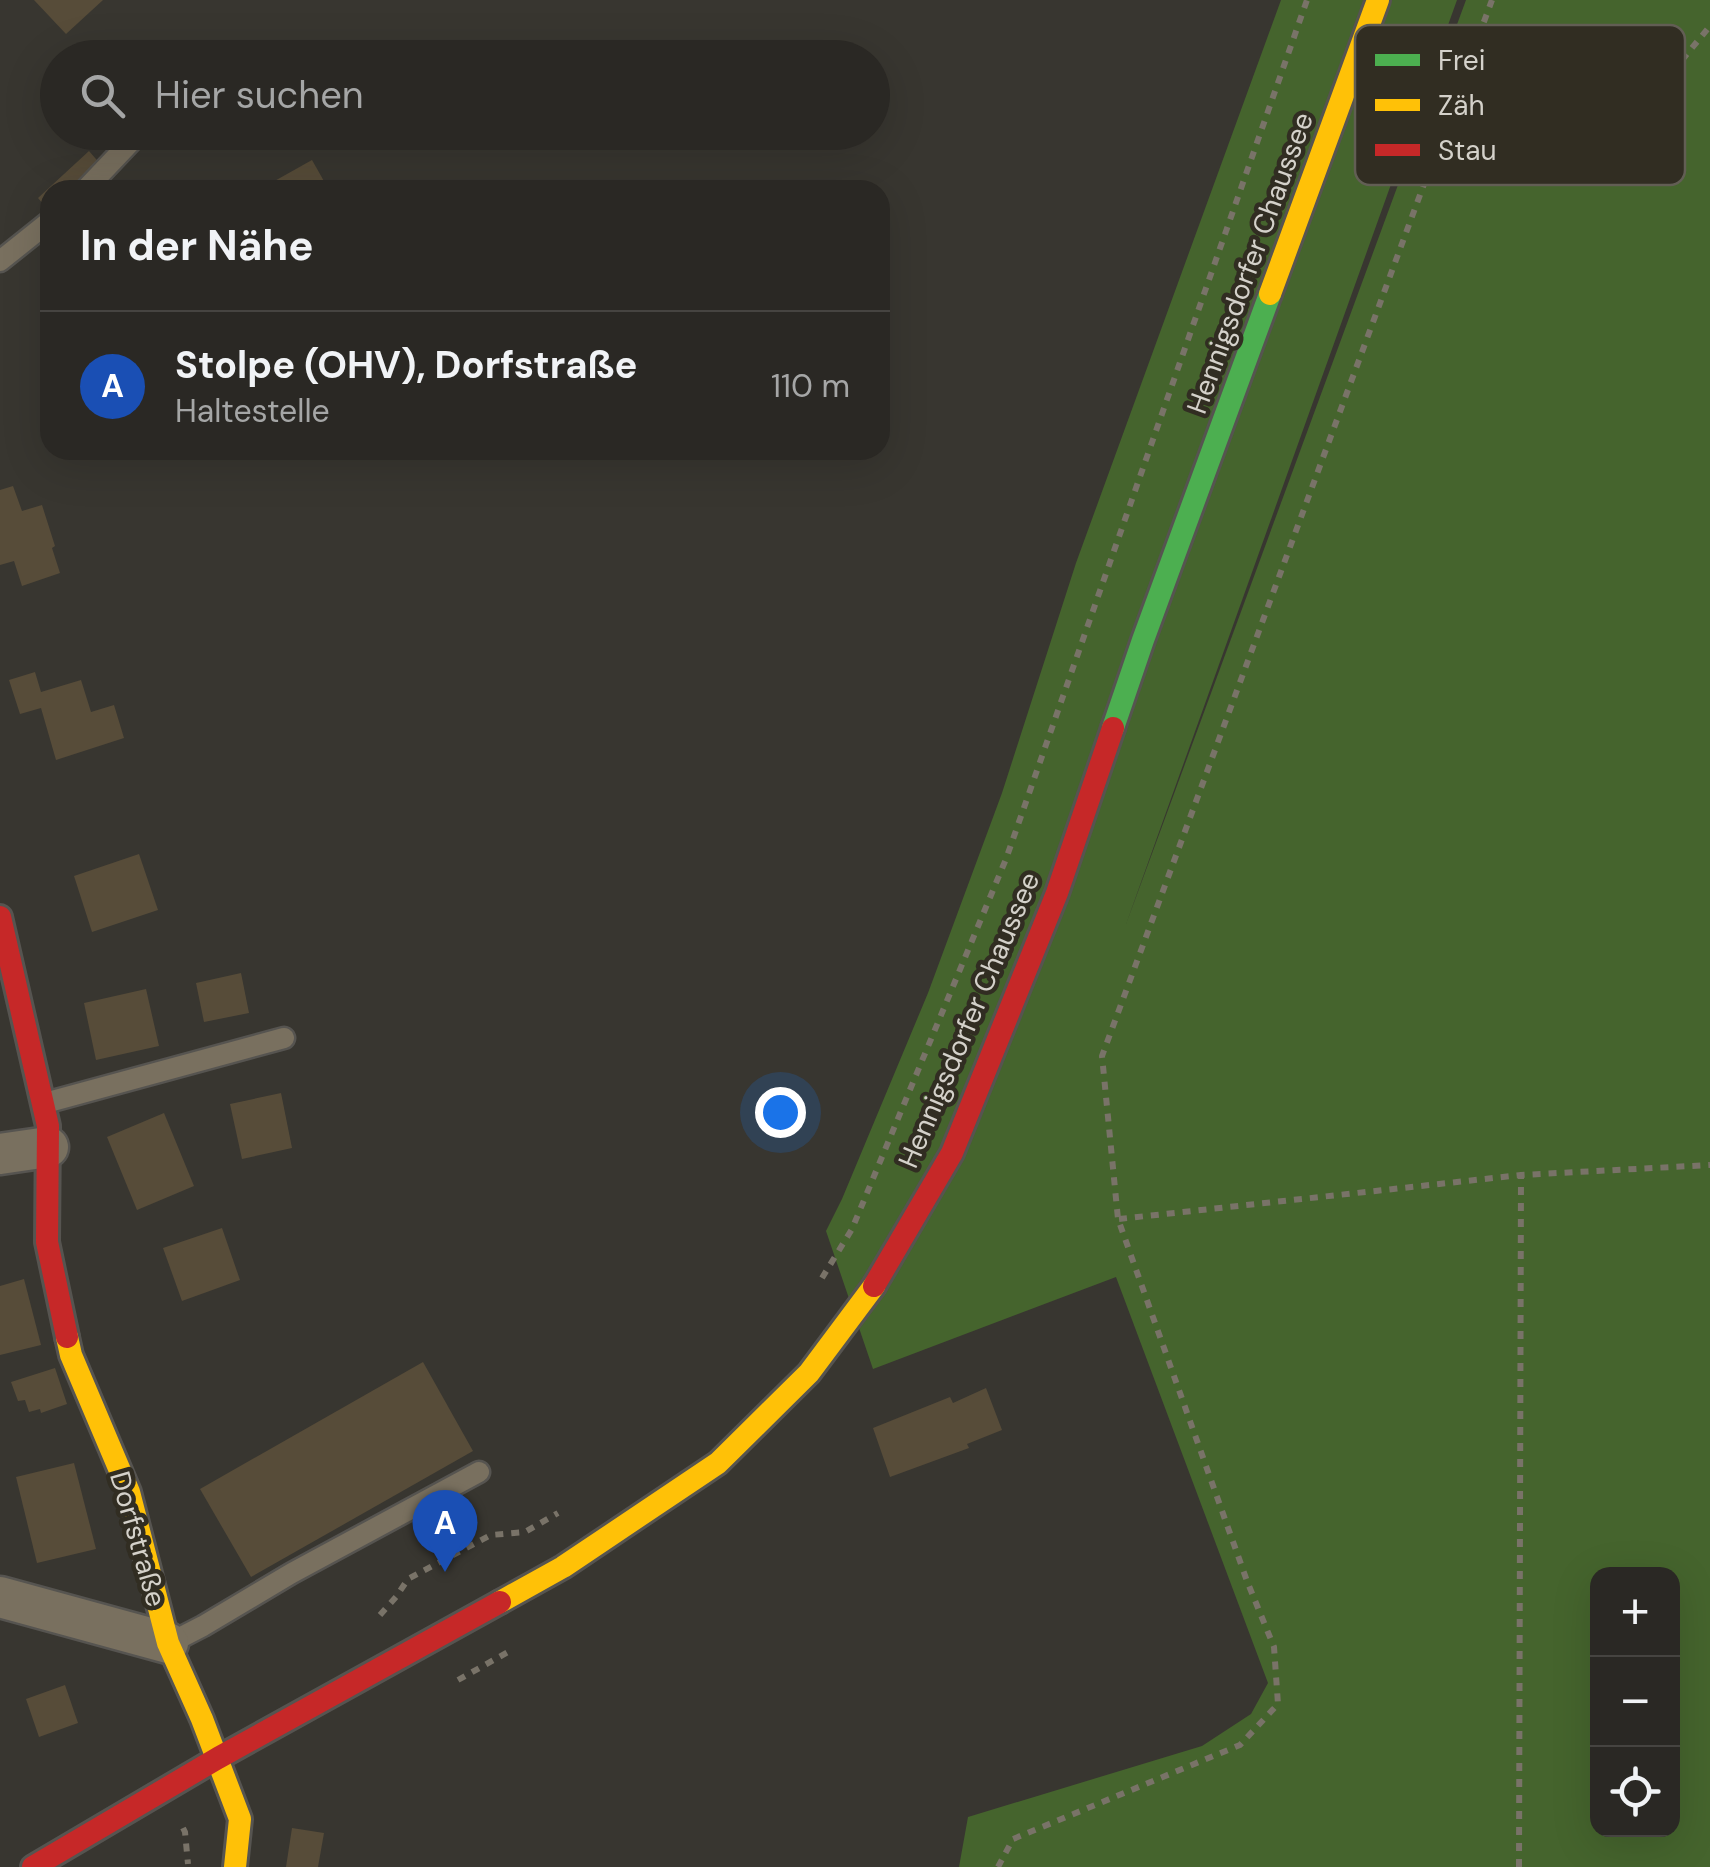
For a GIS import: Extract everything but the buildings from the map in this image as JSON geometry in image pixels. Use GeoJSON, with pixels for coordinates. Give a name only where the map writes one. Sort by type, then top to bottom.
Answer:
{"type":"FeatureCollection","features":[{"type":"Feature","properties":{"kind":"main road","name":"Hennigsdorfer Chaussee"},"geometry":{"type":"LineString","coordinates":[[1369,25],[1378,0]]}},
{"type":"Feature","properties":{"kind":"main road","name":"Hennigsdorfer Chaussee"},"geometry":{"type":"LineString","coordinates":[[33,1867],[218,1758],[564,1567],[718,1463],[809,1373],[866,1298],[952,1152],[1056,892],[1143,640],[1355,63]]}},
{"type":"Feature","properties":{"kind":"main road","name":"Dorfstraße"},"geometry":{"type":"LineString","coordinates":[[0,917],[48,1126],[47,1242],[71,1356],[130,1492],[168,1644],[240,1819],[236,1867]]}},
{"type":"Feature","properties":{"kind":"street"},"geometry":{"type":"LineString","coordinates":[[0,1154],[48,1147]]}},
{"type":"Feature","properties":{"kind":"street"},"geometry":{"type":"LineString","coordinates":[[0,1597],[168,1644]]}},
{"type":"Feature","properties":{"kind":"lane"},"geometry":{"type":"LineString","coordinates":[[94,180],[123,150]]}},
{"type":"Feature","properties":{"kind":"lane"},"geometry":{"type":"LineString","coordinates":[[0,261],[40,229]]}},
{"type":"Feature","properties":{"kind":"lane"},"geometry":{"type":"LineString","coordinates":[[43,1103],[284,1038]]}},
{"type":"Feature","properties":{"kind":"lane"},"geometry":{"type":"LineString","coordinates":[[168,1644],[479,1472]]}},
{"type":"Feature","properties":{"kind":"path"},"geometry":{"type":"LineString","coordinates":[[816,1288],[852,1229],[1006,859],[1307,0]]}},
{"type":"Feature","properties":{"kind":"path"},"geometry":{"type":"LineString","coordinates":[[1483,25],[1492,0]]}},
{"type":"Feature","properties":{"kind":"path"},"geometry":{"type":"LineString","coordinates":[[1685,57],[1710,26]]}},
{"type":"Feature","properties":{"kind":"path"},"geometry":{"type":"LineString","coordinates":[[998,1867],[1013,1839],[1240,1745],[1278,1704],[1274,1647],[1247,1582],[1118,1219],[1102,1056],[1423,185]]}},
{"type":"Feature","properties":{"kind":"path"},"geometry":{"type":"LineString","coordinates":[[1118,1219],[1521,1175],[1710,1164]]}},
{"type":"Feature","properties":{"kind":"path"},"geometry":{"type":"LineString","coordinates":[[1520,1867],[1521,1175]]}},
{"type":"Feature","properties":{"kind":"path"},"geometry":{"type":"LineString","coordinates":[[377,1618],[408,1579],[491,1535],[525,1532],[571,1505]]}},
{"type":"Feature","properties":{"kind":"path"},"geometry":{"type":"LineString","coordinates":[[185,1832],[188,1867]]}},
{"type":"Feature","properties":{"kind":"green space"},"geometry":{"type":"Polygon","coordinates":[[[1281,0],[1457,0],[1448,25],[1355,25],[1355,185],[1391,185],[1125,927],[1398,185],[1685,185],[1685,25],[1457,25],[1466,0],[1710,0],[1710,1867],[959,1867],[968,1817],[1202,1746],[1251,1714],[1268,1683],[1116,1277],[873,1369],[826,1231],[928,993],[1002,793],[1076,563],[1281,0]]]}},
{"type":"Feature","properties":{"kind":"traffic: fast"},"geometry":{"type":"LineString","coordinates":[[1113,728],[1270,294]]}},
{"type":"Feature","properties":{"kind":"traffic: slow"},"geometry":{"type":"LineString","coordinates":[[1369,25],[1378,0]]}},
{"type":"Feature","properties":{"kind":"traffic: slow"},"geometry":{"type":"LineString","coordinates":[[1270,294],[1355,63]]}},
{"type":"Feature","properties":{"kind":"traffic: slow"},"geometry":{"type":"LineString","coordinates":[[500,1602],[563,1567],[718,1463],[809,1373],[874,1286]]}},
{"type":"Feature","properties":{"kind":"traffic: slow"},"geometry":{"type":"LineString","coordinates":[[67,1337],[129,1492],[168,1643],[240,1819],[235,1867]]}},
{"type":"Feature","properties":{"kind":"traffic: jam"},"geometry":{"type":"LineString","coordinates":[[874,1286],[952,1153],[1057,893],[1113,728]]}},
{"type":"Feature","properties":{"kind":"traffic: jam"},"geometry":{"type":"LineString","coordinates":[[0,917],[48,1126],[47,1242],[67,1337]]}},
{"type":"Feature","properties":{"kind":"traffic: jam"},"geometry":{"type":"LineString","coordinates":[[33,1867],[218,1758],[500,1602]]}},
{"type":"Feature","properties":{"kind":"place","name":"Stolpe (OHV), Dorfstraße"},"geometry":{"type":"Point","coordinates":[445,1572]}}]}
